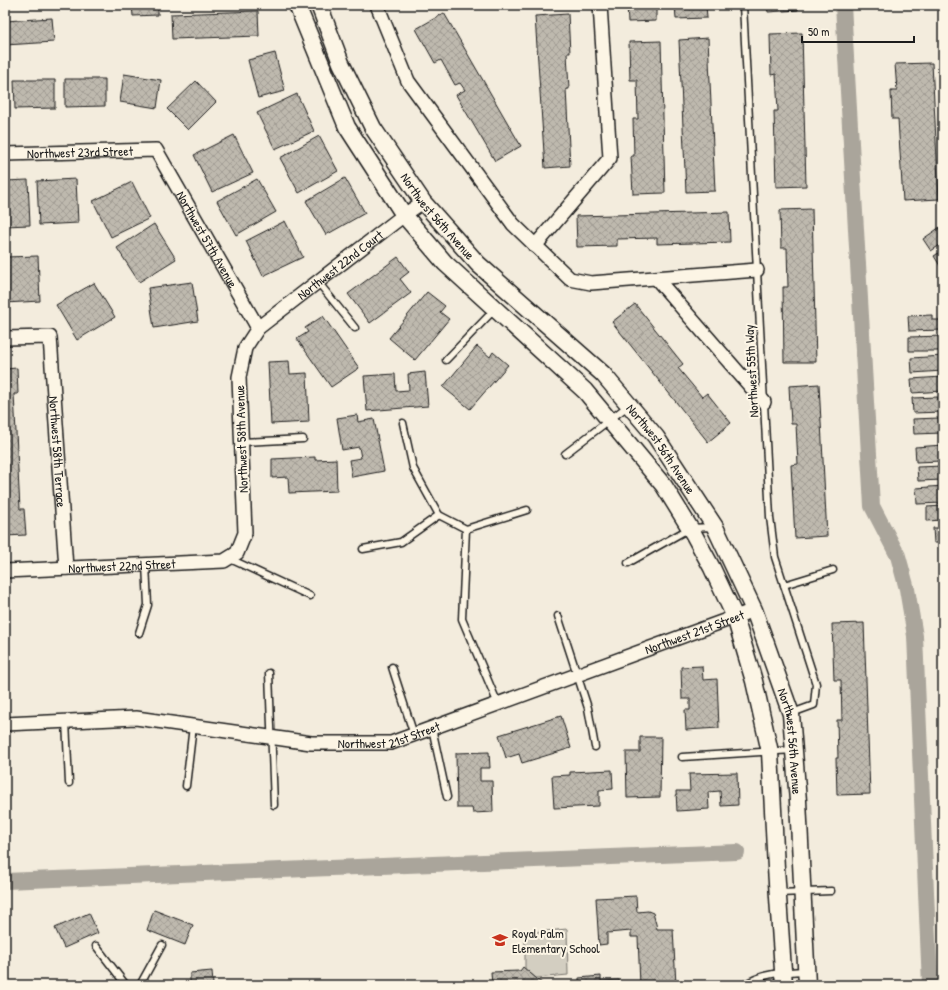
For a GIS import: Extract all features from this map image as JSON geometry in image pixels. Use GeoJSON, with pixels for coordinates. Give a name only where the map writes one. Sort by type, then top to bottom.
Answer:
{"type":"FeatureCollection","features":[{"type":"Feature","properties":{"kind":"street","name":"Northwest 56th Avenue"},"geometry":{"type":"LineString","coordinates":[[297,5],[347,127],[404,215],[445,263],[585,391],[664,486],[690,528],[712,568],[735,617],[754,681],[770,752],[784,979]]}},
{"type":"Feature","properties":{"kind":"street","name":"Northwest 56th Avenue"},"geometry":{"type":"LineString","coordinates":[[319,5],[340,63],[373,128],[423,202],[478,264],[603,374],[656,436],[715,528],[754,610],[791,714],[798,801],[807,978]]}},
{"type":"Feature","properties":{"kind":"street"},"geometry":{"type":"LineString","coordinates":[[377,5],[408,81],[513,224],[570,279],[591,283],[757,270]]}},
{"type":"Feature","properties":{"kind":"street"},"geometry":{"type":"LineString","coordinates":[[535,246],[610,158],[600,5]]}},
{"type":"Feature","properties":{"kind":"street","name":"Northwest 23rd Street"},"geometry":{"type":"LineString","coordinates":[[5,154],[156,150]]}},
{"type":"Feature","properties":{"kind":"street","name":"Northwest 57th Avenue"},"geometry":{"type":"LineString","coordinates":[[156,150],[258,328]]}},
{"type":"Feature","properties":{"kind":"street","name":"Northwest 22nd Court"},"geometry":{"type":"LineString","coordinates":[[258,328],[423,202]]}},
{"type":"Feature","properties":{"kind":"street"},"geometry":{"type":"LineString","coordinates":[[656,278],[764,402]]}},
{"type":"Feature","properties":{"kind":"street","name":"Northwest 58th Avenue"},"geometry":{"type":"LineString","coordinates":[[232,556],[245,533],[239,377],[244,348],[258,328]]}},
{"type":"Feature","properties":{"kind":"street","name":"Northwest 58th Terrace"},"geometry":{"type":"LineString","coordinates":[[5,338],[50,337],[66,568]]}},
{"type":"Feature","properties":{"kind":"street","name":"Northwest 22nd Street"},"geometry":{"type":"LineString","coordinates":[[5,571],[224,561],[232,556]]}},
{"type":"Feature","properties":{"kind":"street","name":"Northwest 21st Street"},"geometry":{"type":"LineString","coordinates":[[5,724],[136,718],[311,743],[391,743],[754,610]]}},
{"type":"Feature","properties":{"kind":"lane","name":"Northwest 55th Way"},"geometry":{"type":"LineString","coordinates":[[743,5],[770,517],[775,557],[816,684],[814,705],[791,714]]}},
{"type":"Feature","properties":{"kind":"lane"},"geometry":{"type":"LineString","coordinates":[[318,282],[355,328]]}},
{"type":"Feature","properties":{"kind":"lane"},"geometry":{"type":"LineString","coordinates":[[446,360],[495,309]]}},
{"type":"Feature","properties":{"kind":"lane"},"geometry":{"type":"LineString","coordinates":[[565,454],[630,405]]}},
{"type":"Feature","properties":{"kind":"lane"},"geometry":{"type":"LineString","coordinates":[[403,423],[413,468],[439,515],[466,529],[527,510]]}},
{"type":"Feature","properties":{"kind":"lane"},"geometry":{"type":"LineString","coordinates":[[242,442],[303,439]]}},
{"type":"Feature","properties":{"kind":"lane"},"geometry":{"type":"LineString","coordinates":[[363,550],[401,542],[439,515]]}},
{"type":"Feature","properties":{"kind":"lane"},"geometry":{"type":"LineString","coordinates":[[628,563],[690,528],[715,528]]}},
{"type":"Feature","properties":{"kind":"lane"},"geometry":{"type":"LineString","coordinates":[[466,529],[462,619],[498,704]]}},
{"type":"Feature","properties":{"kind":"lane"},"geometry":{"type":"LineString","coordinates":[[232,556],[310,596]]}},
{"type":"Feature","properties":{"kind":"lane"},"geometry":{"type":"LineString","coordinates":[[139,633],[148,605],[146,564]]}},
{"type":"Feature","properties":{"kind":"lane"},"geometry":{"type":"LineString","coordinates":[[784,585],[833,570]]}},
{"type":"Feature","properties":{"kind":"lane"},"geometry":{"type":"LineString","coordinates":[[558,616],[588,708],[595,747]]}},
{"type":"Feature","properties":{"kind":"lane"},"geometry":{"type":"LineString","coordinates":[[392,667],[414,735]]}},
{"type":"Feature","properties":{"kind":"lane"},"geometry":{"type":"LineString","coordinates":[[269,673],[274,805]]}},
{"type":"Feature","properties":{"kind":"lane"},"geometry":{"type":"LineString","coordinates":[[66,721],[69,783]]}},
{"type":"Feature","properties":{"kind":"lane"},"geometry":{"type":"LineString","coordinates":[[186,786],[193,726]]}},
{"type":"Feature","properties":{"kind":"lane"},"geometry":{"type":"LineString","coordinates":[[432,728],[447,797]]}},
{"type":"Feature","properties":{"kind":"lane"},"geometry":{"type":"LineString","coordinates":[[682,757],[794,750]]}},
{"type":"Feature","properties":{"kind":"lane"},"geometry":{"type":"LineString","coordinates":[[778,893],[832,891]]}},
{"type":"Feature","properties":{"kind":"lane"},"geometry":{"type":"LineString","coordinates":[[140,985],[162,945]]}},
{"type":"Feature","properties":{"kind":"lane"},"geometry":{"type":"LineString","coordinates":[[96,946],[126,985]]}},
{"type":"Feature","properties":{"kind":"lane"},"geometry":{"type":"LineString","coordinates":[[744,985],[756,978],[807,978]]}},
{"type":"Feature","properties":{"kind":"shaded area"},"geometry":{"type":"Polygon","coordinates":[[[567,929],[568,975],[536,978],[525,969],[525,933],[567,929]]]}},
{"type":"Feature","properties":{"kind":"building"},"geometry":{"type":"Polygon","coordinates":[[[132,5],[158,5],[158,15],[133,16],[132,5]]]}},
{"type":"Feature","properties":{"kind":"building"},"geometry":{"type":"Polygon","coordinates":[[[627,5],[656,5],[656,21],[628,22],[627,5]]]}},
{"type":"Feature","properties":{"kind":"building"},"geometry":{"type":"Polygon","coordinates":[[[675,5],[706,5],[707,18],[676,19],[675,5]]]}},
{"type":"Feature","properties":{"kind":"building"},"geometry":{"type":"Polygon","coordinates":[[[767,5],[798,5],[798,10],[768,12],[767,5]]]}},
{"type":"Feature","properties":{"kind":"building"},"geometry":{"type":"Polygon","coordinates":[[[258,11],[259,36],[172,39],[171,14],[258,11]]]}},
{"type":"Feature","properties":{"kind":"building"},"geometry":{"type":"Polygon","coordinates":[[[444,13],[521,146],[495,161],[456,95],[465,90],[460,83],[455,85],[441,60],[435,63],[416,29],[444,13]]]}},
{"type":"Feature","properties":{"kind":"building"},"geometry":{"type":"Polygon","coordinates":[[[568,14],[570,53],[567,53],[569,89],[566,89],[570,166],[545,168],[535,16],[568,14]]]}},
{"type":"Feature","properties":{"kind":"building"},"geometry":{"type":"Polygon","coordinates":[[[52,18],[54,42],[5,45],[5,21],[52,18]]]}},
{"type":"Feature","properties":{"kind":"building"},"geometry":{"type":"Polygon","coordinates":[[[802,33],[806,186],[776,187],[774,111],[778,111],[776,74],[771,75],[770,34],[802,33]]]}},
{"type":"Feature","properties":{"kind":"building"},"geometry":{"type":"Polygon","coordinates":[[[708,38],[715,191],[686,192],[679,40],[708,38]]]}},
{"type":"Feature","properties":{"kind":"building"},"geometry":{"type":"Polygon","coordinates":[[[661,41],[665,193],[633,194],[631,156],[634,156],[633,119],[638,119],[637,80],[630,80],[629,42],[661,41]]]}},
{"type":"Feature","properties":{"kind":"building"},"geometry":{"type":"Polygon","coordinates":[[[275,53],[285,91],[258,98],[248,60],[275,53]]]}},
{"type":"Feature","properties":{"kind":"building"},"geometry":{"type":"Polygon","coordinates":[[[932,63],[939,199],[903,201],[898,119],[892,119],[891,91],[897,91],[895,64],[932,63]]]}},
{"type":"Feature","properties":{"kind":"building"},"geometry":{"type":"Polygon","coordinates":[[[124,74],[161,80],[157,108],[120,102],[124,74]]]}},
{"type":"Feature","properties":{"kind":"building"},"geometry":{"type":"Polygon","coordinates":[[[65,79],[105,79],[105,106],[65,107],[65,79]]]}},
{"type":"Feature","properties":{"kind":"building"},"geometry":{"type":"Polygon","coordinates":[[[14,80],[55,80],[55,108],[15,109],[14,80]]]}},
{"type":"Feature","properties":{"kind":"building"},"geometry":{"type":"Polygon","coordinates":[[[196,81],[216,102],[188,130],[167,109],[196,81]]]}},
{"type":"Feature","properties":{"kind":"building"},"geometry":{"type":"Polygon","coordinates":[[[297,94],[314,131],[275,149],[257,113],[297,94]]]}},
{"type":"Feature","properties":{"kind":"building"},"geometry":{"type":"Polygon","coordinates":[[[234,135],[253,173],[212,192],[194,155],[234,135]]]}},
{"type":"Feature","properties":{"kind":"building"},"geometry":{"type":"Polygon","coordinates":[[[319,136],[338,171],[299,193],[280,158],[319,136]]]}},
{"type":"Feature","properties":{"kind":"building"},"geometry":{"type":"Polygon","coordinates":[[[345,178],[365,213],[326,235],[306,201],[345,178]]]}},
{"type":"Feature","properties":{"kind":"building"},"geometry":{"type":"Polygon","coordinates":[[[76,179],[78,223],[39,225],[37,181],[76,179]]]}},
{"type":"Feature","properties":{"kind":"building"},"geometry":{"type":"Polygon","coordinates":[[[257,179],[276,212],[236,235],[217,201],[257,179]]]}},
{"type":"Feature","properties":{"kind":"building"},"geometry":{"type":"Polygon","coordinates":[[[28,180],[30,225],[5,226],[5,181],[28,180]]]}},
{"type":"Feature","properties":{"kind":"building"},"geometry":{"type":"Polygon","coordinates":[[[132,182],[150,218],[111,237],[93,201],[132,182]]]}},
{"type":"Feature","properties":{"kind":"building"},"geometry":{"type":"Polygon","coordinates":[[[812,209],[816,362],[784,362],[783,287],[788,287],[787,248],[781,248],[780,210],[812,209]]]}},
{"type":"Feature","properties":{"kind":"building"},"geometry":{"type":"Polygon","coordinates":[[[729,212],[730,242],[657,244],[657,238],[617,239],[617,246],[577,247],[576,216],[729,212]]]}},
{"type":"Feature","properties":{"kind":"building"},"geometry":{"type":"Polygon","coordinates":[[[285,221],[303,257],[263,276],[246,241],[285,221]]]}},
{"type":"Feature","properties":{"kind":"building"},"geometry":{"type":"Polygon","coordinates":[[[154,224],[176,259],[139,282],[117,248],[154,224]]]}},
{"type":"Feature","properties":{"kind":"building"},"geometry":{"type":"Polygon","coordinates":[[[943,225],[943,243],[931,251],[923,239],[943,225]]]}},
{"type":"Feature","properties":{"kind":"building"},"geometry":{"type":"Polygon","coordinates":[[[943,250],[943,268],[942,269],[934,256],[943,250]]]}},
{"type":"Feature","properties":{"kind":"building"},"geometry":{"type":"Polygon","coordinates":[[[38,256],[40,301],[5,303],[5,257],[38,256]]]}},
{"type":"Feature","properties":{"kind":"building"},"geometry":{"type":"Polygon","coordinates":[[[398,257],[409,272],[400,279],[411,293],[370,323],[348,294],[398,257]]]}},
{"type":"Feature","properties":{"kind":"building"},"geometry":{"type":"Polygon","coordinates":[[[192,282],[198,321],[154,328],[148,288],[192,282]]]}},
{"type":"Feature","properties":{"kind":"building"},"geometry":{"type":"Polygon","coordinates":[[[94,283],[115,317],[77,340],[56,305],[94,283]]]}},
{"type":"Feature","properties":{"kind":"building"},"geometry":{"type":"Polygon","coordinates":[[[427,292],[445,306],[440,312],[449,319],[415,360],[389,338],[427,292]]]}},
{"type":"Feature","properties":{"kind":"building"},"geometry":{"type":"Polygon","coordinates":[[[635,304],[683,364],[678,368],[702,397],[707,393],[731,423],[708,442],[612,322],[635,304]]]}},
{"type":"Feature","properties":{"kind":"building"},"geometry":{"type":"Polygon","coordinates":[[[932,315],[932,320],[943,320],[943,330],[909,331],[908,316],[932,315]]]}},
{"type":"Feature","properties":{"kind":"building"},"geometry":{"type":"Polygon","coordinates":[[[323,316],[359,368],[331,387],[297,339],[308,332],[305,328],[323,316]]]}},
{"type":"Feature","properties":{"kind":"building"},"geometry":{"type":"Polygon","coordinates":[[[943,336],[943,351],[909,351],[909,337],[943,336]]]}},
{"type":"Feature","properties":{"kind":"building"},"geometry":{"type":"Polygon","coordinates":[[[477,346],[490,357],[493,352],[508,365],[470,409],[443,387],[477,346]]]}},
{"type":"Feature","properties":{"kind":"building"},"geometry":{"type":"Polygon","coordinates":[[[943,356],[943,371],[912,373],[911,358],[943,356]]]}},
{"type":"Feature","properties":{"kind":"building"},"geometry":{"type":"Polygon","coordinates":[[[289,361],[290,374],[307,373],[309,422],[271,424],[268,362],[289,361]]]}},
{"type":"Feature","properties":{"kind":"building"},"geometry":{"type":"Polygon","coordinates":[[[17,368],[18,394],[14,394],[20,509],[24,509],[26,535],[5,536],[5,369],[17,368]]]}},
{"type":"Feature","properties":{"kind":"building"},"geometry":{"type":"Polygon","coordinates":[[[425,372],[428,406],[367,411],[364,376],[395,374],[396,391],[409,390],[408,374],[425,372]]]}},
{"type":"Feature","properties":{"kind":"building"},"geometry":{"type":"Polygon","coordinates":[[[942,377],[943,391],[912,393],[911,379],[942,377]]]}},
{"type":"Feature","properties":{"kind":"building"},"geometry":{"type":"Polygon","coordinates":[[[819,384],[827,536],[795,538],[791,465],[798,464],[796,424],[791,424],[789,386],[819,384]]]}},
{"type":"Feature","properties":{"kind":"building"},"geometry":{"type":"Polygon","coordinates":[[[938,397],[938,402],[943,402],[943,412],[913,413],[912,398],[938,397]]]}},
{"type":"Feature","properties":{"kind":"building"},"geometry":{"type":"Polygon","coordinates":[[[357,415],[358,422],[374,419],[384,471],[352,477],[349,460],[361,458],[359,447],[342,450],[337,418],[357,415]]]}},
{"type":"Feature","properties":{"kind":"building"},"geometry":{"type":"Polygon","coordinates":[[[939,418],[939,422],[943,422],[943,433],[914,434],[913,419],[939,418]]]}},
{"type":"Feature","properties":{"kind":"building"},"geometry":{"type":"Polygon","coordinates":[[[943,445],[943,463],[941,463],[941,461],[916,462],[915,447],[943,445]]]}},
{"type":"Feature","properties":{"kind":"building"},"geometry":{"type":"Polygon","coordinates":[[[315,457],[315,460],[336,459],[337,491],[289,493],[288,477],[272,478],[272,459],[315,457]]]}},
{"type":"Feature","properties":{"kind":"building"},"geometry":{"type":"Polygon","coordinates":[[[943,466],[943,480],[918,481],[917,467],[943,466]]]}},
{"type":"Feature","properties":{"kind":"building"},"geometry":{"type":"Polygon","coordinates":[[[943,486],[943,503],[917,504],[916,488],[943,486]]]}},
{"type":"Feature","properties":{"kind":"building"},"geometry":{"type":"Polygon","coordinates":[[[943,506],[943,520],[927,521],[927,507],[943,506]]]}},
{"type":"Feature","properties":{"kind":"building"},"geometry":{"type":"Polygon","coordinates":[[[933,528],[943,528],[943,543],[934,543],[933,528]]]}},
{"type":"Feature","properties":{"kind":"building"},"geometry":{"type":"Polygon","coordinates":[[[864,623],[870,794],[837,795],[837,720],[842,720],[841,680],[834,680],[832,624],[864,623]]]}},
{"type":"Feature","properties":{"kind":"building"},"geometry":{"type":"Polygon","coordinates":[[[702,666],[703,680],[717,679],[719,728],[686,730],[685,710],[690,710],[690,699],[682,699],[681,667],[702,666]]]}},
{"type":"Feature","properties":{"kind":"building"},"geometry":{"type":"Polygon","coordinates":[[[561,716],[571,748],[522,763],[519,754],[506,758],[499,735],[561,716]]]}},
{"type":"Feature","properties":{"kind":"building"},"geometry":{"type":"Polygon","coordinates":[[[640,737],[661,737],[660,797],[627,798],[626,752],[640,752],[640,737]]]}},
{"type":"Feature","properties":{"kind":"building"},"geometry":{"type":"Polygon","coordinates":[[[489,752],[490,768],[480,768],[480,781],[492,781],[493,812],[473,813],[472,808],[457,808],[456,753],[489,752]]]}},
{"type":"Feature","properties":{"kind":"building"},"geometry":{"type":"Polygon","coordinates":[[[612,770],[613,789],[599,790],[599,806],[554,808],[552,776],[570,775],[570,772],[612,770]]]}},
{"type":"Feature","properties":{"kind":"building"},"geometry":{"type":"Polygon","coordinates":[[[737,773],[738,805],[721,806],[720,791],[708,792],[709,809],[677,811],[676,791],[690,791],[689,774],[737,773]]]}},
{"type":"Feature","properties":{"kind":"building"},"geometry":{"type":"Polygon","coordinates":[[[636,896],[637,912],[648,911],[653,913],[657,929],[673,929],[676,985],[640,985],[638,937],[631,937],[631,931],[607,933],[607,944],[599,945],[596,898],[636,896]]]}},
{"type":"Feature","properties":{"kind":"building"},"geometry":{"type":"Polygon","coordinates":[[[154,910],[193,925],[185,945],[147,930],[154,910]]]}},
{"type":"Feature","properties":{"kind":"building"},"geometry":{"type":"Polygon","coordinates":[[[89,913],[98,933],[64,948],[55,928],[89,913]]]}},
{"type":"Feature","properties":{"kind":"building"},"geometry":{"type":"Polygon","coordinates":[[[523,967],[544,985],[492,985],[491,972],[520,971],[523,967]]]}},
{"type":"Feature","properties":{"kind":"building"},"geometry":{"type":"Polygon","coordinates":[[[212,971],[213,985],[190,985],[190,973],[212,971]]]}},
{"type":"Feature","properties":{"kind":"building"},"geometry":{"type":"Polygon","coordinates":[[[601,976],[601,981],[619,980],[620,985],[566,985],[579,983],[579,978],[601,976]]]}},
{"type":"Feature","properties":{"kind":"building"},"geometry":{"type":"Polygon","coordinates":[[[65,983],[65,985],[44,985],[44,984],[65,983]]]}},
{"type":"Feature","properties":{"kind":"waterway"},"geometry":{"type":"LineString","coordinates":[[843,5],[872,506],[898,556],[907,589],[915,636],[930,985]]}},
{"type":"Feature","properties":{"kind":"waterway"},"geometry":{"type":"LineString","coordinates":[[5,881],[737,852]]}},
{"type":"Feature","properties":{"kind":"place","name":"Royal Palm Elementary School"},"geometry":{"type":"Point","coordinates":[500,940]}}]}
